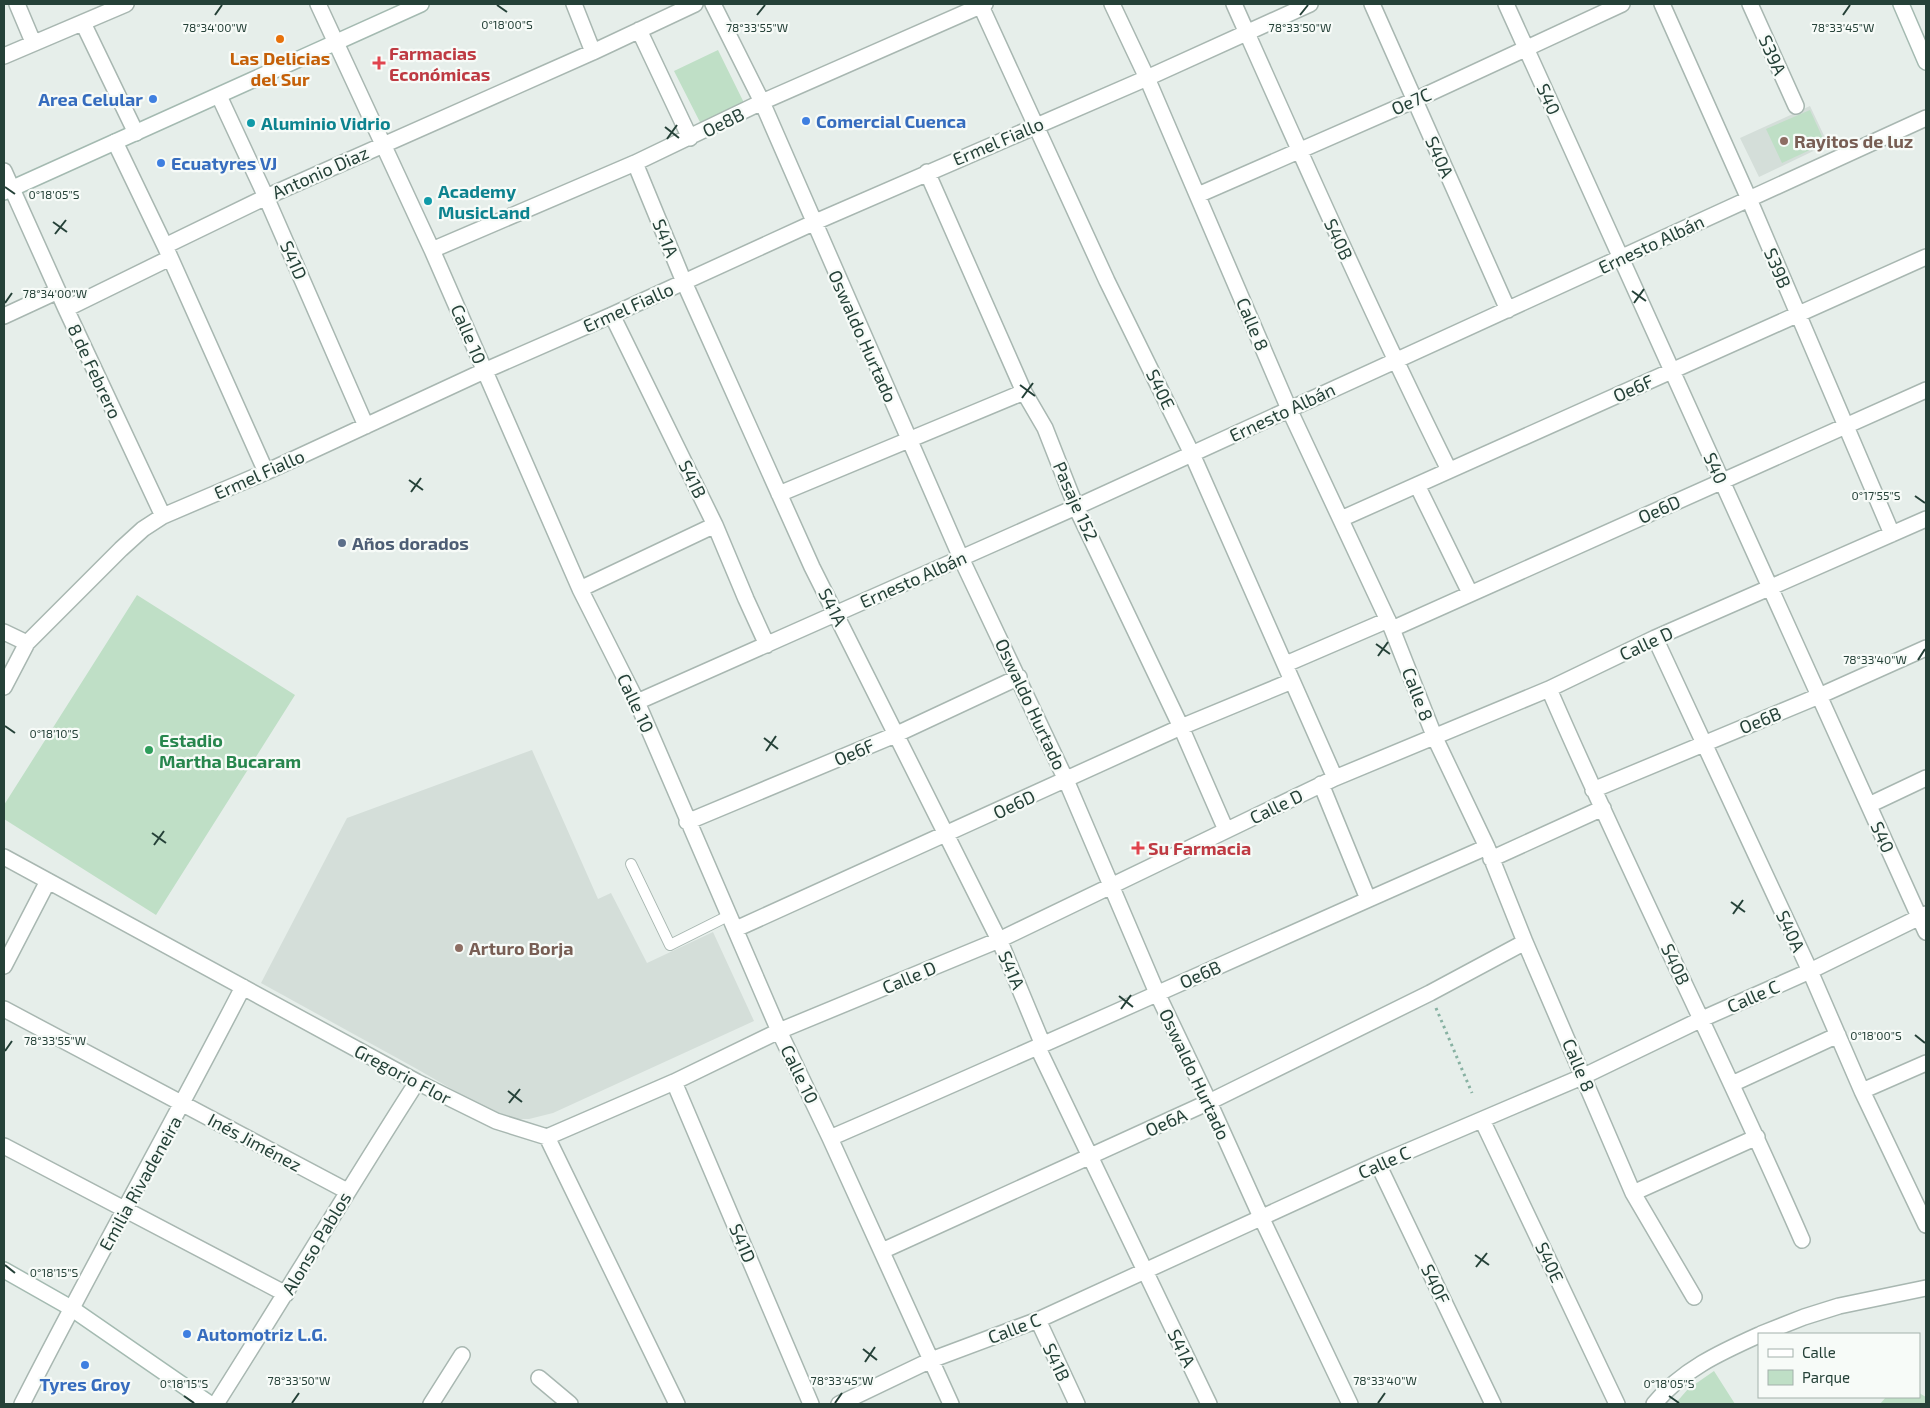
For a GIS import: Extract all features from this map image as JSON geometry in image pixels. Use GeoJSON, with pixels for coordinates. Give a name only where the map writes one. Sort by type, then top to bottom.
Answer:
{"type":"FeatureCollection","features":[{"type":"Feature","properties":{"kind":"street"},"geometry":{"type":"LineString","coordinates":[[16,4],[33,42]]}},
{"type":"Feature","properties":{"kind":"street"},"geometry":{"type":"LineString","coordinates":[[4,56],[33,42],[126,4]]}},
{"type":"Feature","properties":{"kind":"street","name":"Calle 10"},"geometry":{"type":"LineString","coordinates":[[318,4],[432,250],[580,589],[637,702],[687,822],[733,922],[779,1031],[830,1138],[951,1404]]}},
{"type":"Feature","properties":{"kind":"street"},"geometry":{"type":"LineString","coordinates":[[8,190],[421,4]]}},
{"type":"Feature","properties":{"kind":"street"},"geometry":{"type":"LineString","coordinates":[[574,4],[593,52]]}},
{"type":"Feature","properties":{"kind":"street","name":"Antonio Diaz"},"geometry":{"type":"LineString","coordinates":[[66,309],[266,197],[384,143],[593,52],[695,4]]}},
{"type":"Feature","properties":{"kind":"street","name":"Oswaldo Hurtado"},"geometry":{"type":"LineString","coordinates":[[713,4],[762,102],[961,558],[1019,677],[1066,780],[1157,993],[1209,1102],[1260,1217],[1350,1404]]}},
{"type":"Feature","properties":{"kind":"street","name":"Oe8B"},"geometry":{"type":"LineString","coordinates":[[432,250],[635,163],[762,102],[982,4]]}},
{"type":"Feature","properties":{"kind":"street","name":"S40E"},"geometry":{"type":"LineString","coordinates":[[982,4],[1107,282],[1192,454],[1335,778]]}},
{"type":"Feature","properties":{"kind":"street","name":"Calle 8"},"geometry":{"type":"LineString","coordinates":[[1112,4],[1147,78],[1289,409],[1390,624],[1435,738],[1489,853],[1525,942],[1633,1192],[1694,1297]]}},
{"type":"Feature","properties":{"kind":"street","name":"S40B"},"geometry":{"type":"LineString","coordinates":[[1234,4],[1394,360],[1449,470]]}},
{"type":"Feature","properties":{"kind":"street","name":"Ermel Fiallo"},"geometry":{"type":"LineString","coordinates":[[4,687],[27,644],[121,549],[144,529],[163,516],[266,472],[484,370],[612,315],[813,222],[1147,78],[1310,4]]}},
{"type":"Feature","properties":{"kind":"street","name":"S40A"},"geometry":{"type":"LineString","coordinates":[[1372,4],[1508,310]]}},
{"type":"Feature","properties":{"kind":"street","name":"S40"},"geometry":{"type":"LineString","coordinates":[[1506,4],[1868,805],[1923,916],[1926,932]]}},
{"type":"Feature","properties":{"kind":"street","name":"Oe7C"},"geometry":{"type":"LineString","coordinates":[[1198,195],[1415,100],[1622,4]]}},
{"type":"Feature","properties":{"kind":"street","name":"S39B"},"geometry":{"type":"LineString","coordinates":[[1662,4],[1749,199],[1892,534]]}},
{"type":"Feature","properties":{"kind":"street","name":"S39A"},"geometry":{"type":"LineString","coordinates":[[1750,4],[1796,106]]}},
{"type":"Feature","properties":{"kind":"street"},"geometry":{"type":"LineString","coordinates":[[1901,4],[1926,62]]}},
{"type":"Feature","properties":{"kind":"street"},"geometry":{"type":"LineString","coordinates":[[83,23],[136,133]]}},
{"type":"Feature","properties":{"kind":"street"},"geometry":{"type":"LineString","coordinates":[[639,30],[690,138]]}},
{"type":"Feature","properties":{"kind":"street","name":"S41D"},"geometry":{"type":"LineString","coordinates":[[219,96],[266,197],[366,426]]}},
{"type":"Feature","properties":{"kind":"street","name":"Ernesto Albán"},"geometry":{"type":"LineString","coordinates":[[637,702],[1192,454],[1926,118]]}},
{"type":"Feature","properties":{"kind":"street"},"geometry":{"type":"LineString","coordinates":[[115,142],[167,252],[266,472]]}},
{"type":"Feature","properties":{"kind":"street","name":"S41A"},"geometry":{"type":"LineString","coordinates":[[635,163],[684,282],[812,567],[998,940],[1041,1047],[1090,1157],[1209,1404]]}},
{"type":"Feature","properties":{"kind":"street","name":"8 de Febrero"},"geometry":{"type":"LineString","coordinates":[[4,171],[8,190],[58,291],[163,516]]}},
{"type":"Feature","properties":{"kind":"street","name":"Pasaje 152"},"geometry":{"type":"LineString","coordinates":[[927,172],[1024,392],[1044,428],[1076,506],[1181,727],[1226,830]]}},
{"type":"Feature","properties":{"kind":"street","name":"Oe6F"},"geometry":{"type":"LineString","coordinates":[[1341,519],[1926,257]]}},
{"type":"Feature","properties":{"kind":"street"},"geometry":{"type":"LineString","coordinates":[[4,316],[58,291]]}},
{"type":"Feature","properties":{"kind":"street","name":"S41B"},"geometry":{"type":"LineString","coordinates":[[612,315],[715,525],[767,645]]}},
{"type":"Feature","properties":{"kind":"street","name":"Oe6D"},"geometry":{"type":"LineString","coordinates":[[1286,664],[1470,593],[1926,390]]}},
{"type":"Feature","properties":{"kind":"street"},"geometry":{"type":"LineString","coordinates":[[779,494],[1024,392]]}},
{"type":"Feature","properties":{"kind":"street"},"geometry":{"type":"LineString","coordinates":[[1417,485],[1470,593]]}},
{"type":"Feature","properties":{"kind":"street","name":"Calle D"},"geometry":{"type":"LineString","coordinates":[[547,1137],[674,1082],[779,1031],[998,940],[1321,784],[1549,689],[1655,638],[1926,519]]}},
{"type":"Feature","properties":{"kind":"street"},"geometry":{"type":"LineString","coordinates":[[580,589],[715,525]]}},
{"type":"Feature","properties":{"kind":"street"},"geometry":{"type":"LineString","coordinates":[[4,632],[27,644]]}},
{"type":"Feature","properties":{"kind":"street","name":"S40A"},"geometry":{"type":"LineString","coordinates":[[1655,638],[1810,971],[1862,1091],[1926,1225]]}},
{"type":"Feature","properties":{"kind":"street","name":"Oe6B"},"geometry":{"type":"LineString","coordinates":[[1593,790],[1819,696],[1926,648]]}},
{"type":"Feature","properties":{"kind":"street","name":"Oe6F"},"geometry":{"type":"LineString","coordinates":[[687,822],[895,735],[1019,677]]}},
{"type":"Feature","properties":{"kind":"street","name":"Oe6D"},"geometry":{"type":"LineString","coordinates":[[733,922],[947,835],[1181,727],[1292,681]]}},
{"type":"Feature","properties":{"kind":"street","name":"S40B"},"geometry":{"type":"LineString","coordinates":[[1549,689],[1593,790],[1757,1137],[1802,1240]]}},
{"type":"Feature","properties":{"kind":"street"},"geometry":{"type":"LineString","coordinates":[[1868,805],[1926,778]]}},
{"type":"Feature","properties":{"kind":"street"},"geometry":{"type":"LineString","coordinates":[[1321,784],[1368,899]]}},
{"type":"Feature","properties":{"kind":"street","name":"Oe6B"},"geometry":{"type":"LineString","coordinates":[[830,1138],[1041,1047],[1368,899],[1603,808]]}},
{"type":"Feature","properties":{"kind":"street","name":"Gregorio Flor"},"geometry":{"type":"LineString","coordinates":[[4,857],[417,1082],[496,1122],[547,1137]]}},
{"type":"Feature","properties":{"kind":"street"},"geometry":{"type":"LineString","coordinates":[[4,966],[48,881]]}},
{"type":"Feature","properties":{"kind":"street","name":"Calle C"},"geometry":{"type":"LineString","coordinates":[[839,1404],[931,1360],[1038,1320],[1378,1164],[1584,1076],[1702,1019],[1810,971],[1923,916]]}},
{"type":"Feature","properties":{"kind":"street","name":"Oe6A"},"geometry":{"type":"LineString","coordinates":[[882,1251],[1209,1102],[1430,993],[1525,942]]}},
{"type":"Feature","properties":{"kind":"street","name":"Emilia Rivadeneira"},"geometry":{"type":"LineString","coordinates":[[22,1404],[71,1308],[183,1104],[243,987]]}},
{"type":"Feature","properties":{"kind":"street","name":"Inés Jiménez"},"geometry":{"type":"LineString","coordinates":[[4,1009],[347,1191]]}},
{"type":"Feature","properties":{"kind":"street"},"geometry":{"type":"LineString","coordinates":[[1732,1084],[1838,1035]]}},
{"type":"Feature","properties":{"kind":"street"},"geometry":{"type":"LineString","coordinates":[[1862,1091],[1926,1063]]}},
{"type":"Feature","properties":{"kind":"street","name":"Alonso Pablos"},"geometry":{"type":"LineString","coordinates":[[216,1404],[286,1294],[347,1191],[417,1082]]}},
{"type":"Feature","properties":{"kind":"street","name":"S41D"},"geometry":{"type":"LineString","coordinates":[[674,1082],[811,1404]]}},
{"type":"Feature","properties":{"kind":"street","name":"S40E"},"geometry":{"type":"LineString","coordinates":[[1482,1120],[1617,1404]]}},
{"type":"Feature","properties":{"kind":"street"},"geometry":{"type":"LineString","coordinates":[[547,1137],[677,1404]]}},
{"type":"Feature","properties":{"kind":"street"},"geometry":{"type":"LineString","coordinates":[[1633,1192],[1757,1137]]}},
{"type":"Feature","properties":{"kind":"street"},"geometry":{"type":"LineString","coordinates":[[4,1146],[286,1294]]}},
{"type":"Feature","properties":{"kind":"street","name":"S40F"},"geometry":{"type":"LineString","coordinates":[[1378,1164],[1493,1404]]}},
{"type":"Feature","properties":{"kind":"street"},"geometry":{"type":"LineString","coordinates":[[4,1270],[71,1308],[210,1404]]}},
{"type":"Feature","properties":{"kind":"street"},"geometry":{"type":"LineString","coordinates":[[1765,1333],[1804,1317],[1839,1306],[1926,1288]]}},
{"type":"Feature","properties":{"kind":"street","name":"S41B"},"geometry":{"type":"LineString","coordinates":[[1038,1320],[1077,1404]]}},
{"type":"Feature","properties":{"kind":"street"},"geometry":{"type":"LineString","coordinates":[[1654,1404],[1668,1387],[1713,1355],[1758,1336]]}},
{"type":"Feature","properties":{"kind":"street"},"geometry":{"type":"LineString","coordinates":[[431,1404],[462,1355]]}},
{"type":"Feature","properties":{"kind":"street"},"geometry":{"type":"LineString","coordinates":[[539,1378],[570,1404]]}},
{"type":"Feature","properties":{"kind":"lane"},"geometry":{"type":"LineString","coordinates":[[631,864],[670,945],[733,922]]}},
{"type":"Feature","properties":{"kind":"path"},"geometry":{"type":"LineString","coordinates":[[1430,993],[1472,1093]]}},
{"type":"Feature","properties":{"kind":"shaded area","name":"Rayitos de luz"},"geometry":{"type":"Polygon","coordinates":[[[1810,106],[1828,144],[1759,177],[1740,138],[1810,106]]]}},
{"type":"Feature","properties":{"kind":"shaded area","name":"Arturo Borja"},"geometry":{"type":"Polygon","coordinates":[[[532,750],[598,899],[611,893],[647,963],[713,932],[754,1021],[553,1113],[529,1119],[509,1119],[488,1110],[261,983],[347,818],[532,750]]]}},
{"type":"Feature","properties":{"kind":"green space"},"geometry":{"type":"Polygon","coordinates":[[[718,50],[748,111],[705,132],[674,71],[718,50]]]}},
{"type":"Feature","properties":{"kind":"green space"},"geometry":{"type":"Polygon","coordinates":[[[1810,110],[1825,143],[1782,163],[1766,129],[1810,110]]]}},
{"type":"Feature","properties":{"kind":"green space","name":"Estadio Martha Bucaram"},"geometry":{"type":"Polygon","coordinates":[[[137,595],[295,695],[156,915],[4,819],[4,805],[137,595]]]}},
{"type":"Feature","properties":{"kind":"green space"},"geometry":{"type":"Polygon","coordinates":[[[1714,1371],[1735,1404],[1675,1404],[1688,1389],[1714,1371]]]}},
{"type":"Feature","properties":{"kind":"green space"},"geometry":{"type":"Polygon","coordinates":[[[1920,1394],[1926,1397],[1926,1404],[1880,1404],[1885,1398],[1920,1398],[1920,1394]]]}},
{"type":"Feature","properties":{"kind":"place","name":"Las Delicias del Sur"},"geometry":{"type":"Point","coordinates":[280,39]}},
{"type":"Feature","properties":{"kind":"place","name":"Farmacias Económicas"},"geometry":{"type":"Point","coordinates":[379,63]}},
{"type":"Feature","properties":{"kind":"place","name":"Area Celular"},"geometry":{"type":"Point","coordinates":[153,99]}},
{"type":"Feature","properties":{"kind":"place","name":"Comercial Cuenca"},"geometry":{"type":"Point","coordinates":[806,121]}},
{"type":"Feature","properties":{"kind":"place","name":"Aluminio Vidrio"},"geometry":{"type":"Point","coordinates":[251,123]}},
{"type":"Feature","properties":{"kind":"place","name":"Rayitos de luz"},"geometry":{"type":"Point","coordinates":[1784,141]}},
{"type":"Feature","properties":{"kind":"place","name":"Ecuatyres VJ"},"geometry":{"type":"Point","coordinates":[161,163]}},
{"type":"Feature","properties":{"kind":"place","name":"Academy MusicLand"},"geometry":{"type":"Point","coordinates":[428,201]}},
{"type":"Feature","properties":{"kind":"place","name":"Años dorados"},"geometry":{"type":"Point","coordinates":[342,543]}},
{"type":"Feature","properties":{"kind":"place","name":"Estadio Martha Bucaram"},"geometry":{"type":"Point","coordinates":[149,750]}},
{"type":"Feature","properties":{"kind":"place","name":"Su Farmacia"},"geometry":{"type":"Point","coordinates":[1138,848]}},
{"type":"Feature","properties":{"kind":"place","name":"Arturo Borja"},"geometry":{"type":"Point","coordinates":[459,948]}},
{"type":"Feature","properties":{"kind":"place","name":"Automotriz L.G."},"geometry":{"type":"Point","coordinates":[187,1334]}},
{"type":"Feature","properties":{"kind":"place","name":"Tyres Groy"},"geometry":{"type":"Point","coordinates":[85,1365]}}]}
